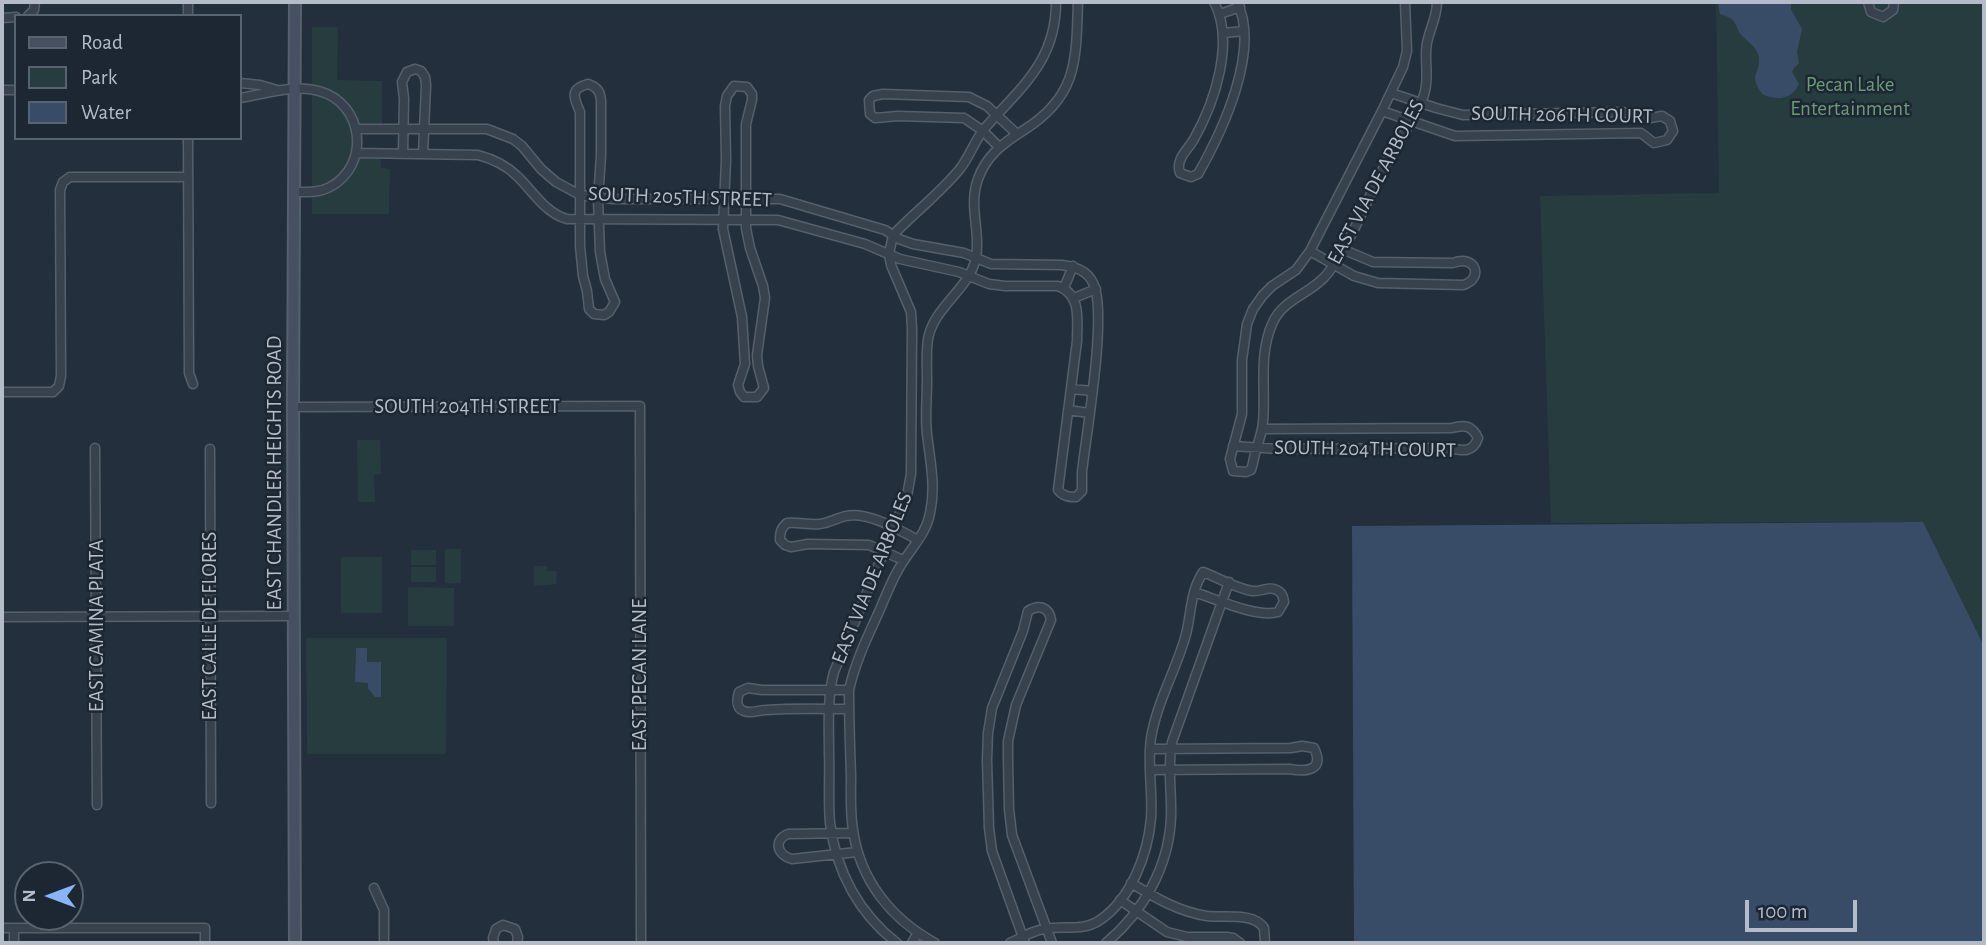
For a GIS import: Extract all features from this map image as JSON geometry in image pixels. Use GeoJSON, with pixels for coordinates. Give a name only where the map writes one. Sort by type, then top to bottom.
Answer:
{"type":"FeatureCollection","features":[{"type":"Feature","properties":{"kind":"main road","name":"EAST CHANDLER HEIGHTS ROAD"},"geometry":{"type":"LineString","coordinates":[[295,2],[295,943]]}},
{"type":"Feature","properties":{"kind":"street"},"geometry":{"type":"LineString","coordinates":[[889,254],[893,235],[957,173],[983,131],[1029,79],[1043,57],[1054,29],[1056,2]]}},
{"type":"Feature","properties":{"kind":"street","name":"EAST VIA DE ARBOLES"},"geometry":{"type":"LineString","coordinates":[[935,943],[917,934],[901,921],[881,899],[871,885],[857,852],[853,832],[849,690],[860,654],[903,560],[928,522],[932,497],[932,466],[927,428],[929,339],[936,318],[968,277],[976,258],[974,192],[982,168],[999,147],[1045,114],[1062,96],[1075,60],[1078,2]]}},
{"type":"Feature","properties":{"kind":"street"},"geometry":{"type":"LineString","coordinates":[[1214,2],[1224,33],[1223,57],[1210,103],[1193,140],[1179,160],[1178,167],[1184,176],[1198,174],[1223,125],[1239,74],[1244,48],[1239,4],[1220,14]]}},
{"type":"Feature","properties":{"kind":"street","name":"EAST VIA DE ARBOLES"},"geometry":{"type":"LineString","coordinates":[[1405,2],[1406,51],[1403,67],[1391,93],[1310,251],[1296,270],[1263,295],[1247,324],[1242,360],[1242,414],[1233,446],[1233,471],[1239,473],[1251,470],[1262,429],[1263,370],[1274,320],[1293,299],[1322,281],[1333,265],[1385,164],[1421,103],[1426,90],[1427,44],[1437,15],[1437,2]]}},
{"type":"Feature","properties":{"kind":"street"},"geometry":{"type":"LineString","coordinates":[[1868,2],[1871,12],[1882,17],[1893,10],[1894,2]]}},
{"type":"Feature","properties":{"kind":"street"},"geometry":{"type":"LineString","coordinates":[[1224,33],[1244,31]]}},
{"type":"Feature","properties":{"kind":"street"},"geometry":{"type":"LineString","coordinates":[[404,153],[402,82],[407,72],[415,69],[421,71],[426,85],[423,154]]}},
{"type":"Feature","properties":{"kind":"street"},"geometry":{"type":"LineString","coordinates":[[242,83],[277,90]]}},
{"type":"Feature","properties":{"kind":"street"},"geometry":{"type":"LineString","coordinates":[[588,84],[600,93],[601,156],[598,199],[601,265],[615,302],[604,315],[594,314],[589,309],[582,268],[580,112],[574,97],[580,86],[588,84]]}},
{"type":"Feature","properties":{"kind":"street"},"geometry":{"type":"LineString","coordinates":[[734,86],[747,87],[752,94],[746,124],[746,198],[747,237],[765,298],[757,355],[764,388],[757,397],[750,398],[744,397],[738,385],[745,364],[744,331],[741,305],[722,220],[726,160],[725,106],[734,86]]}},
{"type":"Feature","properties":{"kind":"street"},"geometry":{"type":"LineString","coordinates":[[242,98],[277,90],[320,91],[339,101],[352,116],[358,135],[356,153],[343,177],[330,187],[315,192],[293,192]]}},
{"type":"Feature","properties":{"kind":"street"},"geometry":{"type":"LineString","coordinates":[[1391,93],[1421,103]]}},
{"type":"Feature","properties":{"kind":"street"},"geometry":{"type":"LineString","coordinates":[[999,147],[971,122],[956,116],[875,118],[870,114],[869,100],[873,96],[883,94],[962,96],[976,100],[998,115],[1017,134]]}},
{"type":"Feature","properties":{"kind":"street","name":"SOUTH 206TH COURT"},"geometry":{"type":"LineString","coordinates":[[1410,121],[1444,133],[1463,136],[1641,133],[1654,143],[1667,140],[1673,131],[1670,121],[1662,116],[1650,118],[1622,112],[1463,114],[1421,103]]}},
{"type":"Feature","properties":{"kind":"street"},"geometry":{"type":"LineString","coordinates":[[1382,111],[1410,121]]}},
{"type":"Feature","properties":{"kind":"street","name":"SOUTH 205TH STREET"},"geometry":{"type":"LineString","coordinates":[[356,129],[478,128],[497,131],[522,146],[556,182],[580,195],[598,199],[770,198],[885,230],[913,244],[964,253],[991,264],[1073,266]]}},
{"type":"Feature","properties":{"kind":"street"},"geometry":{"type":"LineString","coordinates":[[188,140],[189,373],[193,384]]}},
{"type":"Feature","properties":{"kind":"street","name":"SOUTH 205TH STREET"},"geometry":{"type":"LineString","coordinates":[[356,153],[478,155],[493,160],[516,175],[553,214],[567,219],[778,220],[865,244],[900,259],[959,272],[996,286],[1064,288]]}},
{"type":"Feature","properties":{"kind":"street"},"geometry":{"type":"LineString","coordinates":[[2,392],[53,392],[59,386],[60,190],[63,182],[70,177],[188,177]]}},
{"type":"Feature","properties":{"kind":"street"},"geometry":{"type":"LineString","coordinates":[[1310,251],[1354,276],[1378,283],[1463,285],[1470,283],[1475,277],[1476,269],[1471,262],[1462,259],[1453,262],[1384,264],[1360,258],[1342,249]]}},
{"type":"Feature","properties":{"kind":"street","name":"EAST VIA DE ARBOLES"},"geometry":{"type":"LineString","coordinates":[[889,254],[911,312],[911,474],[906,496],[838,659],[830,690],[830,821],[837,855],[848,884],[870,919],[897,943]]}},
{"type":"Feature","properties":{"kind":"street"},"geometry":{"type":"LineString","coordinates":[[1073,266],[1088,275],[1096,289],[1098,344],[1082,491],[1076,497],[1069,497],[1058,490],[1077,330],[1077,305],[1064,288],[1073,266]]}},
{"type":"Feature","properties":{"kind":"street"},"geometry":{"type":"LineString","coordinates":[[1074,298],[1096,289]]}},
{"type":"Feature","properties":{"kind":"street"},"geometry":{"type":"LineString","coordinates":[[1071,389],[1092,391]]}},
{"type":"Feature","properties":{"kind":"street","name":"SOUTH 204TH STREET"},"geometry":{"type":"LineString","coordinates":[[293,407],[640,406]]}},
{"type":"Feature","properties":{"kind":"street","name":"EAST PECAN LANE"},"geometry":{"type":"LineString","coordinates":[[640,406],[641,943]]}},
{"type":"Feature","properties":{"kind":"street"},"geometry":{"type":"LineString","coordinates":[[1068,410],[1089,413]]}},
{"type":"Feature","properties":{"kind":"street","name":"SOUTH 204TH COURT"},"geometry":{"type":"LineString","coordinates":[[1233,446],[1279,449],[1449,448],[1465,451],[1476,445],[1478,438],[1470,427],[1464,425],[1452,428],[1262,429]]}},
{"type":"Feature","properties":{"kind":"street","name":"EAST CAMINA PLATA"},"geometry":{"type":"LineString","coordinates":[[95,448],[97,805]]}},
{"type":"Feature","properties":{"kind":"street","name":"EAST CALLE DE FLORES"},"geometry":{"type":"LineString","coordinates":[[210,449],[211,803]]}},
{"type":"Feature","properties":{"kind":"street"},"geometry":{"type":"LineString","coordinates":[[903,560],[869,545],[808,544],[791,547],[780,540],[780,533],[787,523],[822,524],[848,515],[863,516],[918,540]]}},
{"type":"Feature","properties":{"kind":"street"},"geometry":{"type":"LineString","coordinates":[[1010,943],[1024,940],[1046,928],[1092,925],[1109,913],[1131,883],[1149,832],[1150,749],[1158,707],[1186,637],[1194,592],[1203,572],[1255,591],[1272,588],[1278,590],[1284,602],[1278,612],[1272,613],[1246,610],[1194,592]]}},
{"type":"Feature","properties":{"kind":"street"},"geometry":{"type":"LineString","coordinates":[[1106,943],[1137,911],[1159,873],[1170,833],[1171,749],[1229,582]]}},
{"type":"Feature","properties":{"kind":"street"},"geometry":{"type":"LineString","coordinates":[[1024,940],[994,859],[990,840],[987,745],[992,708],[1023,631],[1026,616],[1028,611],[1040,607],[1050,613],[1051,620],[1016,705],[1007,759],[1012,835],[1052,943]]}},
{"type":"Feature","properties":{"kind":"street"},"geometry":{"type":"LineString","coordinates":[[2,617],[294,616]]}},
{"type":"Feature","properties":{"kind":"street"},"geometry":{"type":"LineString","coordinates":[[849,690],[748,688],[739,692],[737,702],[744,712],[849,709]]}},
{"type":"Feature","properties":{"kind":"street"},"geometry":{"type":"LineString","coordinates":[[1150,749],[1284,749],[1307,746],[1314,748],[1317,753],[1317,761],[1312,769],[1306,771],[1150,771]]}},
{"type":"Feature","properties":{"kind":"street"},"geometry":{"type":"LineString","coordinates":[[853,832],[788,834],[780,840],[780,853],[792,859],[857,852]]}},
{"type":"Feature","properties":{"kind":"street"},"geometry":{"type":"LineString","coordinates":[[1131,883],[1166,903],[1195,914],[1256,920],[1265,928],[1265,943]]}},
{"type":"Feature","properties":{"kind":"street"},"geometry":{"type":"LineString","coordinates":[[374,888],[384,910],[384,943]]}},
{"type":"Feature","properties":{"kind":"street"},"geometry":{"type":"LineString","coordinates":[[1120,900],[1167,932],[1187,937],[1227,937],[1240,943]]}},
{"type":"Feature","properties":{"kind":"street"},"geometry":{"type":"LineString","coordinates":[[494,943],[496,929],[507,926],[515,929],[519,937],[517,943]]}},
{"type":"Feature","properties":{"kind":"street"},"geometry":{"type":"LineString","coordinates":[[2,928],[14,928]]}},
{"type":"Feature","properties":{"kind":"street"},"geometry":{"type":"LineString","coordinates":[[84,928],[205,928],[205,943]]}},
{"type":"Feature","properties":{"kind":"street"},"geometry":{"type":"LineString","coordinates":[[912,943],[917,934]]}},
{"type":"Feature","properties":{"kind":"green space","name":"Pecan Lake Entertainment"},"geometry":{"type":"Polygon","coordinates":[[[1716,2],[1984,2],[1984,646],[1923,522],[1551,523],[1540,196],[1719,193],[1716,2]]]}},
{"type":"Feature","properties":{"kind":"green space"},"geometry":{"type":"Polygon","coordinates":[[[312,27],[338,27],[337,80],[382,81],[382,125],[361,125],[361,157],[381,159],[381,168],[390,169],[389,214],[312,214],[312,27]]]}},
{"type":"Feature","properties":{"kind":"green space"},"geometry":{"type":"Polygon","coordinates":[[[357,440],[380,440],[381,474],[374,475],[375,502],[358,502],[357,440]]]}},
{"type":"Feature","properties":{"kind":"green space"},"geometry":{"type":"Polygon","coordinates":[[[445,549],[461,549],[461,583],[445,583],[445,549]]]}},
{"type":"Feature","properties":{"kind":"green space"},"geometry":{"type":"Polygon","coordinates":[[[411,550],[436,550],[436,565],[411,565],[411,550]]]}},
{"type":"Feature","properties":{"kind":"green space"},"geometry":{"type":"Polygon","coordinates":[[[341,557],[382,557],[382,613],[341,613],[341,557]]]}},
{"type":"Feature","properties":{"kind":"green space"},"geometry":{"type":"Polygon","coordinates":[[[534,566],[547,566],[547,571],[557,571],[556,584],[534,586],[534,566]]]}},
{"type":"Feature","properties":{"kind":"green space"},"geometry":{"type":"Polygon","coordinates":[[[411,567],[436,567],[436,582],[411,582],[411,567]]]}},
{"type":"Feature","properties":{"kind":"green space"},"geometry":{"type":"Polygon","coordinates":[[[408,587],[454,588],[454,626],[408,626],[408,587]]]}},
{"type":"Feature","properties":{"kind":"green space"},"geometry":{"type":"Polygon","coordinates":[[[306,638],[447,638],[446,754],[307,754],[306,638]]]}},
{"type":"Feature","properties":{"kind":"water"},"geometry":{"type":"Polygon","coordinates":[[[1718,2],[1791,2],[1791,9],[1802,29],[1797,52],[1799,63],[1792,72],[1799,84],[1792,93],[1784,98],[1762,94],[1755,78],[1759,64],[1757,51],[1740,34],[1732,20],[1720,14],[1718,2]]]}},
{"type":"Feature","properties":{"kind":"water"},"geometry":{"type":"Polygon","coordinates":[[[1923,522],[1984,646],[1984,943],[1354,943],[1352,526],[1923,522]]]}},
{"type":"Feature","properties":{"kind":"water"},"geometry":{"type":"Polygon","coordinates":[[[356,648],[367,648],[367,662],[381,662],[381,697],[375,697],[368,688],[368,683],[355,682],[356,648]]]}}]}
